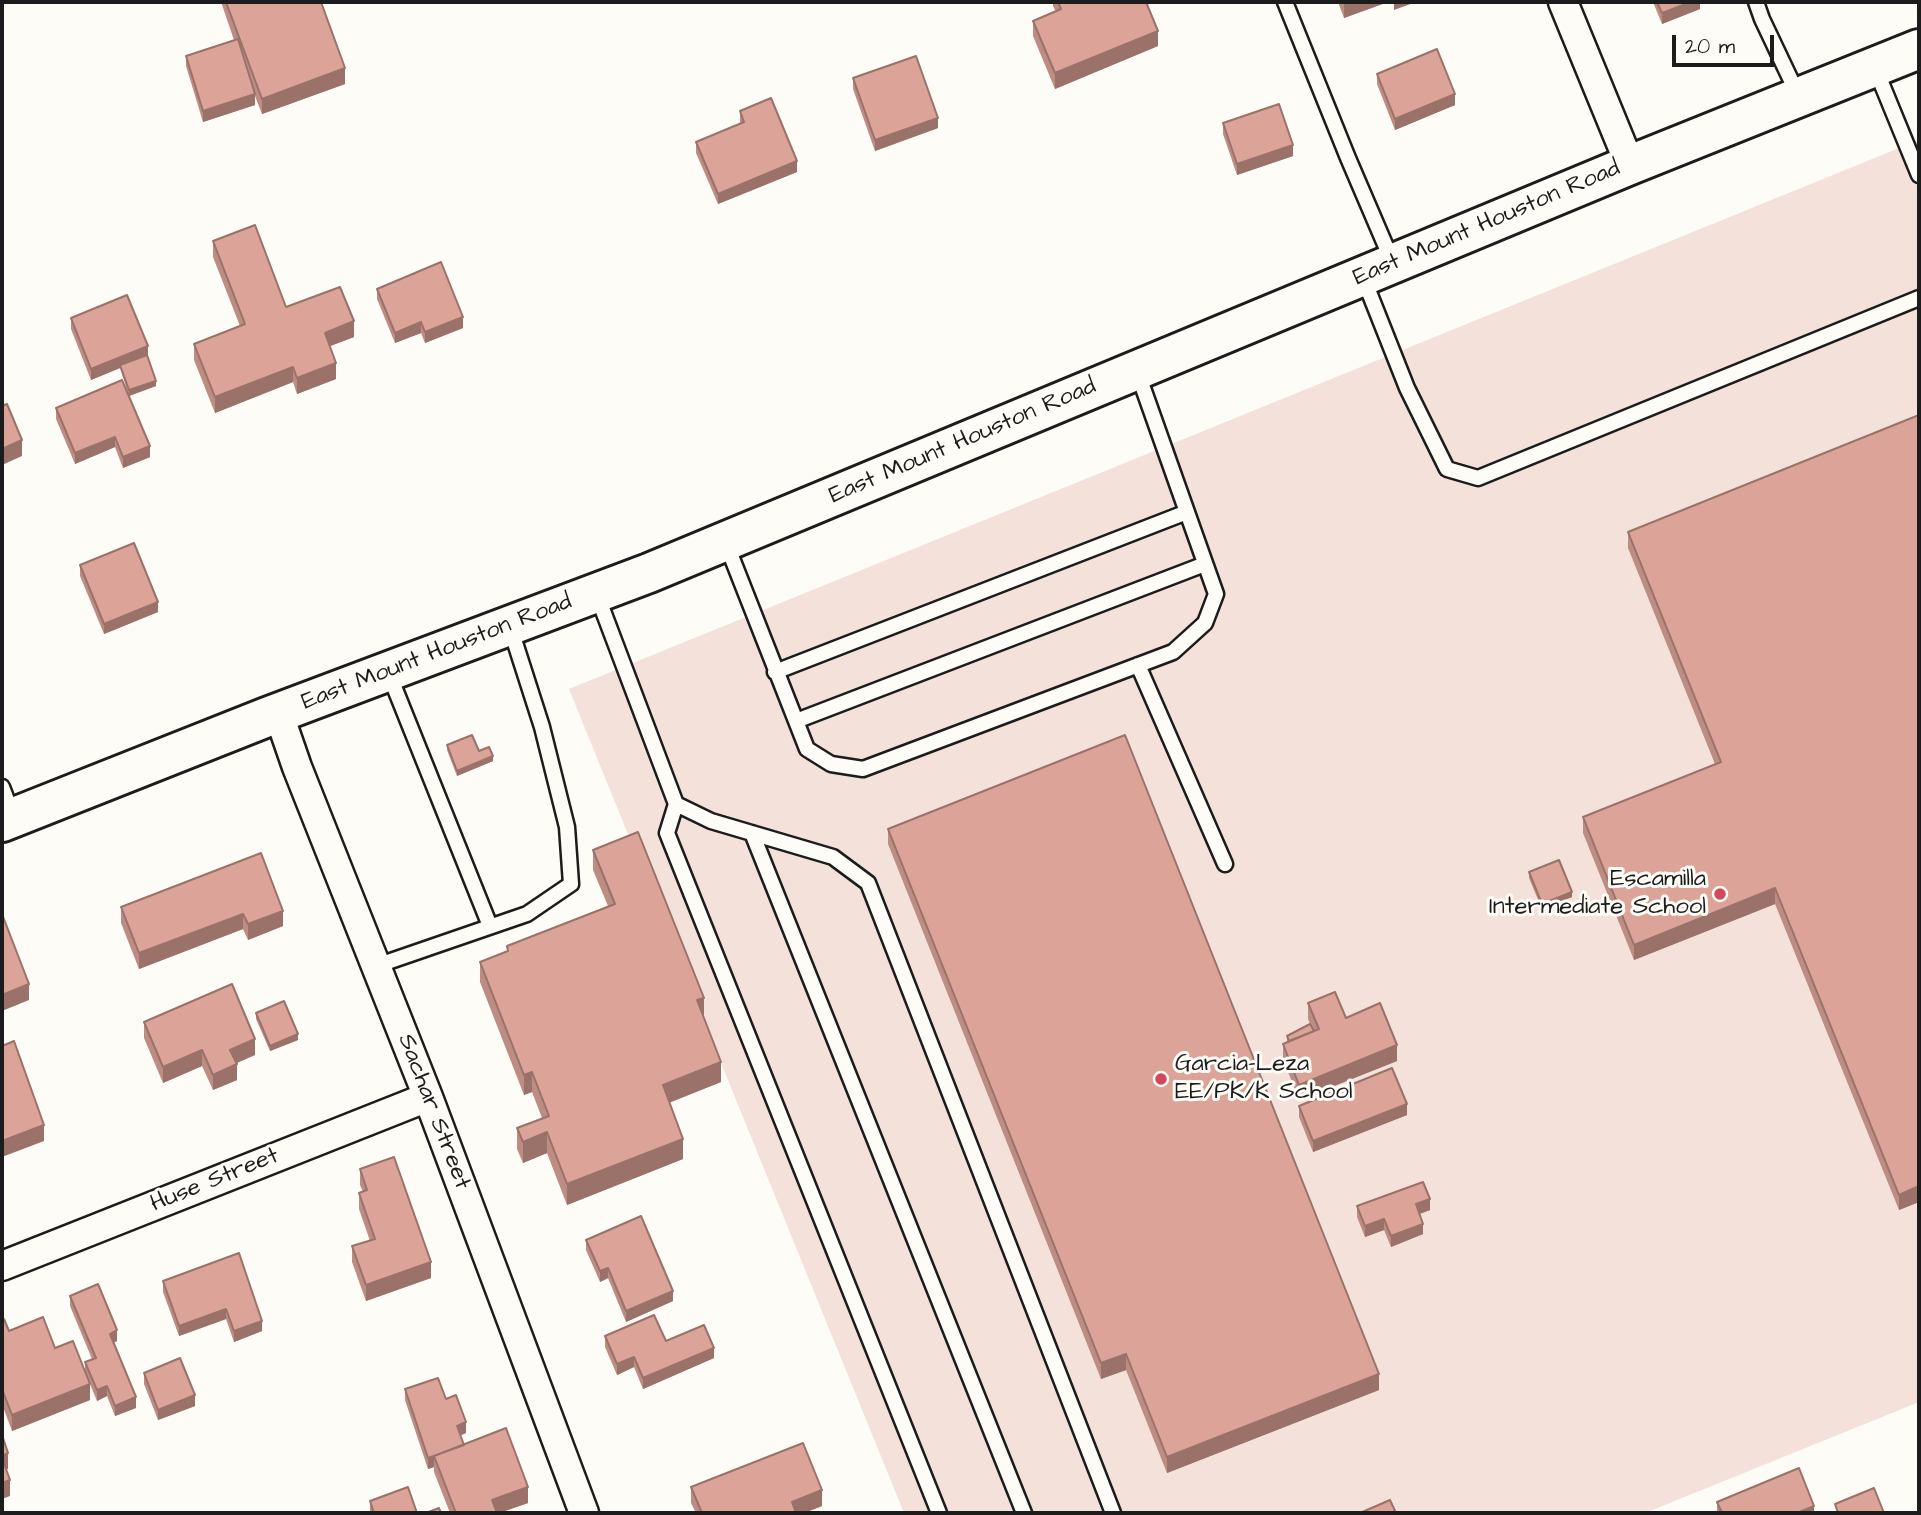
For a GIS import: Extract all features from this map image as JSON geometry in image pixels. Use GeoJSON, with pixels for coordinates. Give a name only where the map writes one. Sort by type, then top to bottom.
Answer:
{"type":"FeatureCollection","features":[{"type":"Feature","properties":{"kind":"main road","name":"East Mount Houston Road"},"geometry":{"type":"LineString","coordinates":[[6,809],[278,712],[725,542],[1630,164],[1919,49]]}},
{"type":"Feature","properties":{"kind":"street"},"geometry":{"type":"LineString","coordinates":[[1563,2],[1630,164]]}},
{"type":"Feature","properties":{"kind":"street","name":"Sachar Street"},"geometry":{"type":"LineString","coordinates":[[278,712],[297,767],[428,1097],[584,1513]]}},
{"type":"Feature","properties":{"kind":"street","name":"Huse Street"},"geometry":{"type":"LineString","coordinates":[[2,1266],[428,1097]]}},
{"type":"Feature","properties":{"kind":"lane"},"geometry":{"type":"LineString","coordinates":[[1285,2],[1348,158],[1407,388],[1447,469],[1478,478],[1919,298]]}},
{"type":"Feature","properties":{"kind":"lane"},"geometry":{"type":"LineString","coordinates":[[1756,2],[1799,97]]}},
{"type":"Feature","properties":{"kind":"lane"},"geometry":{"type":"LineString","coordinates":[[1875,67],[1919,175]]}},
{"type":"Feature","properties":{"kind":"lane"},"geometry":{"type":"LineString","coordinates":[[725,542],[807,749],[831,764],[863,769],[1173,652],[1205,623],[1216,594],[1137,370]]}},
{"type":"Feature","properties":{"kind":"lane"},"geometry":{"type":"LineString","coordinates":[[775,672],[1187,512]]}},
{"type":"Feature","properties":{"kind":"lane"},"geometry":{"type":"LineString","coordinates":[[796,721],[1205,564]]}},
{"type":"Feature","properties":{"kind":"lane"},"geometry":{"type":"LineString","coordinates":[[596,593],[676,804],[667,833],[939,1513]]}},
{"type":"Feature","properties":{"kind":"lane"},"geometry":{"type":"LineString","coordinates":[[376,966],[527,914],[571,884],[567,827],[542,727],[510,625]]}},
{"type":"Feature","properties":{"kind":"lane"},"geometry":{"type":"LineString","coordinates":[[1138,665],[1225,864]]}},
{"type":"Feature","properties":{"kind":"lane"},"geometry":{"type":"LineString","coordinates":[[388,671],[490,926]]}},
{"type":"Feature","properties":{"kind":"lane"},"geometry":{"type":"LineString","coordinates":[[676,804],[712,821],[833,857],[868,883],[1113,1513]]}},
{"type":"Feature","properties":{"kind":"lane"},"geometry":{"type":"LineString","coordinates":[[752,833],[1024,1513]]}},
{"type":"Feature","properties":{"kind":"shaded area","name":"Garcia-Leza EE/PK/K School"},"geometry":{"type":"Polygon","coordinates":[[[1919,140],[1919,1402],[1645,1513],[904,1513],[569,689],[1919,140]]]}},
{"type":"Feature","properties":{"kind":"building"},"geometry":{"type":"Polygon","coordinates":[[[226,2],[321,2],[345,68],[262,99],[226,2]]]}},
{"type":"Feature","properties":{"kind":"building"},"geometry":{"type":"Polygon","coordinates":[[[1058,2],[1146,2],[1158,31],[1055,73],[1033,21],[1061,9],[1058,2]]]}},
{"type":"Feature","properties":{"kind":"building"},"geometry":{"type":"Polygon","coordinates":[[[1657,2],[1691,2],[1662,13],[1657,2]]]}},
{"type":"Feature","properties":{"kind":"building"},"geometry":{"type":"Polygon","coordinates":[[[238,39],[255,94],[203,111],[186,56],[238,39]]]}},
{"type":"Feature","properties":{"kind":"building"},"geometry":{"type":"Polygon","coordinates":[[[1437,49],[1455,94],[1395,119],[1377,74],[1437,49]]]}},
{"type":"Feature","properties":{"kind":"building"},"geometry":{"type":"Polygon","coordinates":[[[916,56],[938,118],[875,140],[853,78],[916,56]]]}},
{"type":"Feature","properties":{"kind":"building"},"geometry":{"type":"Polygon","coordinates":[[[771,98],[797,161],[718,194],[696,142],[744,122],[740,111],[771,98]]]}},
{"type":"Feature","properties":{"kind":"building"},"geometry":{"type":"Polygon","coordinates":[[[1279,104],[1293,145],[1237,164],[1223,123],[1279,104]]]}},
{"type":"Feature","properties":{"kind":"building"},"geometry":{"type":"Polygon","coordinates":[[[255,225],[286,307],[340,287],[354,321],[325,333],[336,363],[297,378],[293,367],[215,397],[194,344],[245,324],[213,241],[255,225]]]}},
{"type":"Feature","properties":{"kind":"building"},"geometry":{"type":"Polygon","coordinates":[[[441,262],[463,317],[425,332],[421,322],[395,333],[377,289],[441,262]]]}},
{"type":"Feature","properties":{"kind":"building"},"geometry":{"type":"Polygon","coordinates":[[[127,295],[148,346],[91,369],[71,318],[127,295]]]}},
{"type":"Feature","properties":{"kind":"building"},"geometry":{"type":"Polygon","coordinates":[[[147,355],[156,381],[129,390],[120,365],[147,355]]]}},
{"type":"Feature","properties":{"kind":"building"},"geometry":{"type":"Polygon","coordinates":[[[122,380],[150,446],[123,457],[115,437],[75,453],[56,408],[122,380]]]}},
{"type":"Feature","properties":{"kind":"building"},"geometry":{"type":"Polygon","coordinates":[[[7,404],[22,440],[2,449],[2,406],[7,404]]]}},
{"type":"Feature","properties":{"kind":"building"},"geometry":{"type":"Polygon","coordinates":[[[1919,415],[1919,1186],[1899,1195],[1775,888],[1634,945],[1583,817],[1721,762],[1628,532],[1919,415]]]}},
{"type":"Feature","properties":{"kind":"building"},"geometry":{"type":"Polygon","coordinates":[[[134,543],[158,602],[104,624],[80,565],[134,543]]]}},
{"type":"Feature","properties":{"kind":"building"},"geometry":{"type":"Polygon","coordinates":[[[472,735],[479,751],[489,747],[493,756],[457,771],[447,745],[472,735]]]}},
{"type":"Feature","properties":{"kind":"building"},"geometry":{"type":"Polygon","coordinates":[[[1125,735],[1379,1374],[1167,1457],[1126,1354],[1101,1363],[888,829],[1125,735]]]}},
{"type":"Feature","properties":{"kind":"building"},"geometry":{"type":"Polygon","coordinates":[[[638,832],[704,998],[697,1000],[721,1062],[663,1085],[683,1139],[567,1184],[547,1132],[523,1142],[517,1128],[549,1116],[532,1072],[524,1075],[480,962],[508,951],[507,946],[615,904],[593,850],[638,832]]]}},
{"type":"Feature","properties":{"kind":"building"},"geometry":{"type":"Polygon","coordinates":[[[261,853],[283,911],[248,924],[243,914],[139,953],[121,907],[261,853]]]}},
{"type":"Feature","properties":{"kind":"building"},"geometry":{"type":"Polygon","coordinates":[[[1559,860],[1572,892],[1542,904],[1529,872],[1559,860]]]}},
{"type":"Feature","properties":{"kind":"building"},"geometry":{"type":"Polygon","coordinates":[[[2,914],[29,984],[2,995],[2,914]]]}},
{"type":"Feature","properties":{"kind":"building"},"geometry":{"type":"Polygon","coordinates":[[[232,984],[255,1039],[230,1050],[237,1064],[213,1075],[202,1050],[163,1067],[144,1022],[232,984]]]}},
{"type":"Feature","properties":{"kind":"building"},"geometry":{"type":"Polygon","coordinates":[[[1335,992],[1346,1018],[1380,1003],[1397,1045],[1299,1085],[1283,1044],[1319,1029],[1308,1003],[1335,992]]]}},
{"type":"Feature","properties":{"kind":"building"},"geometry":{"type":"Polygon","coordinates":[[[284,1001],[298,1034],[270,1046],[256,1013],[284,1001]]]}},
{"type":"Feature","properties":{"kind":"building"},"geometry":{"type":"Polygon","coordinates":[[[1310,1024],[1314,1031],[1289,1041],[1287,1036],[1310,1024]]]}},
{"type":"Feature","properties":{"kind":"building"},"geometry":{"type":"Polygon","coordinates":[[[14,1041],[44,1125],[2,1141],[2,1046],[14,1041]]]}},
{"type":"Feature","properties":{"kind":"building"},"geometry":{"type":"Polygon","coordinates":[[[1392,1068],[1407,1104],[1313,1141],[1299,1106],[1392,1068]]]}},
{"type":"Feature","properties":{"kind":"building"},"geometry":{"type":"Polygon","coordinates":[[[394,1157],[431,1262],[366,1285],[352,1246],[375,1239],[359,1193],[367,1190],[360,1169],[394,1157]]]}},
{"type":"Feature","properties":{"kind":"building"},"geometry":{"type":"Polygon","coordinates":[[[1423,1182],[1430,1199],[1416,1204],[1423,1224],[1391,1236],[1384,1219],[1365,1226],[1357,1206],[1423,1182]]]}},
{"type":"Feature","properties":{"kind":"building"},"geometry":{"type":"Polygon","coordinates":[[[641,1216],[673,1291],[626,1311],[608,1268],[600,1271],[586,1240],[641,1216]]]}},
{"type":"Feature","properties":{"kind":"building"},"geometry":{"type":"Polygon","coordinates":[[[239,1253],[262,1321],[234,1331],[226,1309],[179,1326],[163,1281],[239,1253]]]}},
{"type":"Feature","properties":{"kind":"building"},"geometry":{"type":"Polygon","coordinates":[[[98,1284],[117,1330],[110,1334],[136,1397],[115,1406],[107,1386],[97,1390],[85,1362],[96,1358],[70,1296],[98,1284]]]}},
{"type":"Feature","properties":{"kind":"building"},"geometry":{"type":"Polygon","coordinates":[[[654,1315],[666,1341],[704,1325],[714,1348],[643,1378],[634,1357],[617,1364],[605,1336],[654,1315]]]}},
{"type":"Feature","properties":{"kind":"building"},"geometry":{"type":"Polygon","coordinates":[[[43,1317],[55,1348],[73,1341],[90,1384],[12,1415],[2,1389],[2,1320],[4,1319],[9,1331],[43,1317]]]}},
{"type":"Feature","properties":{"kind":"building"},"geometry":{"type":"Polygon","coordinates":[[[180,1358],[195,1395],[158,1410],[144,1373],[180,1358]]]}},
{"type":"Feature","properties":{"kind":"building"},"geometry":{"type":"Polygon","coordinates":[[[438,1378],[446,1399],[456,1395],[466,1422],[457,1426],[464,1445],[428,1458],[405,1389],[438,1378]]]}},
{"type":"Feature","properties":{"kind":"building"},"geometry":{"type":"Polygon","coordinates":[[[506,1428],[528,1487],[492,1500],[497,1513],[456,1513],[434,1456],[506,1428]]]}},
{"type":"Feature","properties":{"kind":"building"},"geometry":{"type":"Polygon","coordinates":[[[2,1435],[8,1453],[2,1456],[2,1435]]]}},
{"type":"Feature","properties":{"kind":"building"},"geometry":{"type":"Polygon","coordinates":[[[803,1443],[822,1490],[792,1502],[796,1513],[702,1513],[691,1487],[803,1443]]]}},
{"type":"Feature","properties":{"kind":"building"},"geometry":{"type":"Polygon","coordinates":[[[2,1458],[10,1480],[2,1483],[2,1458]]]}},
{"type":"Feature","properties":{"kind":"building"},"geometry":{"type":"Polygon","coordinates":[[[1799,1468],[1814,1506],[1797,1513],[1722,1513],[1717,1502],[1799,1468]]]}},
{"type":"Feature","properties":{"kind":"building"},"geometry":{"type":"Polygon","coordinates":[[[408,1487],[417,1513],[374,1513],[370,1501],[408,1487]]]}},
{"type":"Feature","properties":{"kind":"building"},"geometry":{"type":"Polygon","coordinates":[[[1874,1488],[1884,1513],[1838,1513],[1835,1504],[1874,1488]]]}},
{"type":"Feature","properties":{"kind":"building"},"geometry":{"type":"Polygon","coordinates":[[[1390,1500],[1396,1513],[1360,1513],[1390,1500]]]}},
{"type":"Feature","properties":{"kind":"building"},"geometry":{"type":"Polygon","coordinates":[[[439,1508],[441,1513],[426,1513],[439,1508]]]}},
{"type":"Feature","properties":{"kind":"place","name":"Escamilla Intermediate School"},"geometry":{"type":"Point","coordinates":[1720,894]}},
{"type":"Feature","properties":{"kind":"place","name":"Garcia-Leza EE/PK/K School"},"geometry":{"type":"Point","coordinates":[1161,1079]}}]}
